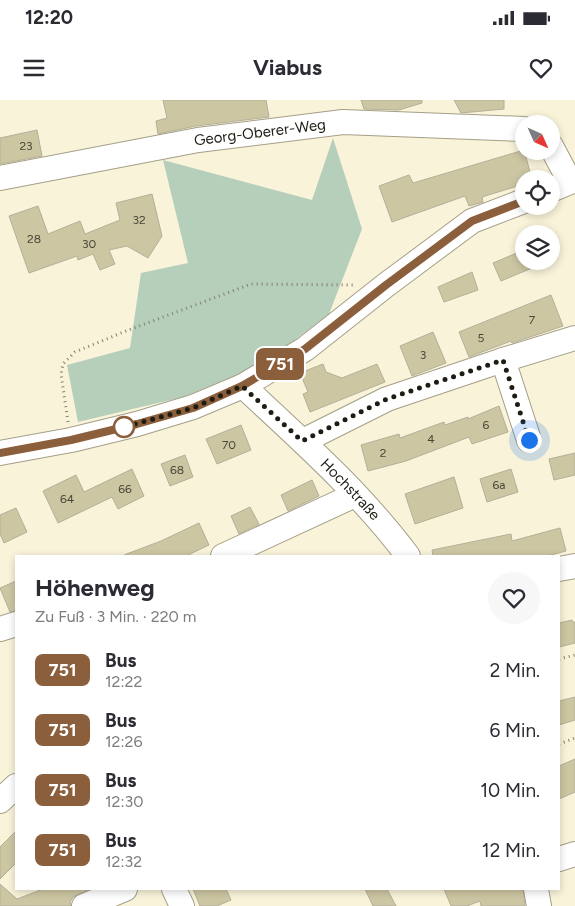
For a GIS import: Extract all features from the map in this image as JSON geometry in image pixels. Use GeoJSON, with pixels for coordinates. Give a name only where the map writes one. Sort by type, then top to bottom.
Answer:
{"type":"FeatureCollection","features":[{"type":"Feature","properties":{"kind":"street","name":"Georg-Oberer-Weg"},"geometry":{"type":"LineString","coordinates":[[0,178],[198,140],[343,122],[515,129]]}},
{"type":"Feature","properties":{"kind":"street"},"geometry":{"type":"LineString","coordinates":[[556,160],[565,184]]}},
{"type":"Feature","properties":{"kind":"street"},"geometry":{"type":"LineString","coordinates":[[0,453],[71,440],[137,424],[193,408],[242,386],[305,349],[386,285],[472,221],[515,204]]}},
{"type":"Feature","properties":{"kind":"street"},"geometry":{"type":"LineString","coordinates":[[302,441],[387,399],[575,338]]}},
{"type":"Feature","properties":{"kind":"street"},"geometry":{"type":"LineString","coordinates":[[503,360],[529,440]]}},
{"type":"Feature","properties":{"kind":"street","name":"Hochstraße"},"geometry":{"type":"LineString","coordinates":[[242,386],[302,441],[355,495],[398,542],[407,555]]}},
{"type":"Feature","properties":{"kind":"street"},"geometry":{"type":"LineString","coordinates":[[225,555],[355,495]]}},
{"type":"Feature","properties":{"kind":"street"},"geometry":{"type":"LineString","coordinates":[[560,569],[575,566]]}},
{"type":"Feature","properties":{"kind":"street"},"geometry":{"type":"LineString","coordinates":[[0,629],[15,624]]}},
{"type":"Feature","properties":{"kind":"street"},"geometry":{"type":"LineString","coordinates":[[0,801],[15,787]]}},
{"type":"Feature","properties":{"kind":"street"},"geometry":{"type":"LineString","coordinates":[[560,859],[575,854]]}},
{"type":"Feature","properties":{"kind":"street"},"geometry":{"type":"LineString","coordinates":[[84,906],[123,890]]}},
{"type":"Feature","properties":{"kind":"street"},"geometry":{"type":"LineString","coordinates":[[174,890],[182,906]]}},
{"type":"Feature","properties":{"kind":"street"},"geometry":{"type":"LineString","coordinates":[[536,890],[539,906]]}},
{"type":"Feature","properties":{"kind":"path"},"geometry":{"type":"LineString","coordinates":[[71,440],[61,374],[63,364],[75,352],[250,284],[357,285]]}},
{"type":"Feature","properties":{"kind":"path"},"geometry":{"type":"LineString","coordinates":[[560,659],[575,655]]}},
{"type":"Feature","properties":{"kind":"path"},"geometry":{"type":"LineString","coordinates":[[560,744],[575,738]]}},
{"type":"Feature","properties":{"kind":"green space"},"geometry":{"type":"Polygon","coordinates":[[[333,138],[362,229],[329,314],[263,364],[183,397],[78,422],[67,365],[130,348],[141,273],[188,263],[163,160],[312,200],[333,138]]]}},
{"type":"Feature","properties":{"kind":"building"},"geometry":{"type":"Polygon","coordinates":[[[163,100],[266,100],[269,117],[196,126],[158,134],[156,121],[167,118],[163,100]]]}},
{"type":"Feature","properties":{"kind":"building"},"geometry":{"type":"Polygon","coordinates":[[[361,100],[422,100],[422,103],[399,110],[364,109],[361,100]]]}},
{"type":"Feature","properties":{"kind":"building"},"geometry":{"type":"Polygon","coordinates":[[[454,100],[504,100],[504,109],[461,113],[454,100]]]}},
{"type":"Feature","properties":{"kind":"building"},"geometry":{"type":"Polygon","coordinates":[[[37,130],[42,156],[0,164],[0,138],[37,130]]]}},
{"type":"Feature","properties":{"kind":"building"},"geometry":{"type":"Polygon","coordinates":[[[515,153],[515,160],[527,160],[530,170],[515,170],[515,187],[482,197],[483,202],[469,206],[465,196],[392,222],[379,186],[409,175],[413,183],[515,153]]]}},
{"type":"Feature","properties":{"kind":"building"},"geometry":{"type":"Polygon","coordinates":[[[152,194],[162,236],[148,258],[127,246],[109,250],[115,264],[100,270],[93,254],[78,260],[77,256],[29,273],[9,216],[38,206],[48,234],[80,221],[85,234],[120,220],[116,203],[152,194]]]}},
{"type":"Feature","properties":{"kind":"building"},"geometry":{"type":"Polygon","coordinates":[[[515,254],[515,270],[527,270],[501,281],[493,263],[515,254]]]}},
{"type":"Feature","properties":{"kind":"building"},"geometry":{"type":"Polygon","coordinates":[[[472,272],[478,290],[444,302],[438,287],[472,272]]]}},
{"type":"Feature","properties":{"kind":"building"},"geometry":{"type":"Polygon","coordinates":[[[551,295],[563,326],[512,343],[511,341],[469,357],[459,332],[551,295]]]}},
{"type":"Feature","properties":{"kind":"building"},"geometry":{"type":"Polygon","coordinates":[[[433,332],[446,363],[412,376],[400,346],[433,332]]]}},
{"type":"Feature","properties":{"kind":"building"},"geometry":{"type":"Polygon","coordinates":[[[323,364],[326,372],[342,378],[377,364],[385,382],[310,412],[303,394],[308,392],[300,373],[323,364]]]}},
{"type":"Feature","properties":{"kind":"building"},"geometry":{"type":"Polygon","coordinates":[[[499,406],[508,432],[472,444],[469,437],[406,461],[368,471],[361,445],[399,434],[400,438],[444,422],[445,425],[468,417],[468,419],[499,406]]]}},
{"type":"Feature","properties":{"kind":"building"},"geometry":{"type":"Polygon","coordinates":[[[241,425],[251,450],[217,464],[206,439],[241,425]]]}},
{"type":"Feature","properties":{"kind":"building"},"geometry":{"type":"Polygon","coordinates":[[[575,453],[575,475],[554,480],[549,459],[575,453]]]}},
{"type":"Feature","properties":{"kind":"building"},"geometry":{"type":"Polygon","coordinates":[[[185,455],[193,477],[170,486],[161,464],[185,455]]]}},
{"type":"Feature","properties":{"kind":"building"},"geometry":{"type":"Polygon","coordinates":[[[132,469],[144,496],[118,509],[112,497],[58,523],[43,491],[76,475],[84,492],[132,469]]]}},
{"type":"Feature","properties":{"kind":"building"},"geometry":{"type":"Polygon","coordinates":[[[511,469],[518,492],[487,502],[480,479],[511,469]]]}},
{"type":"Feature","properties":{"kind":"building"},"geometry":{"type":"Polygon","coordinates":[[[454,477],[463,508],[415,524],[405,494],[454,477]]]}},
{"type":"Feature","properties":{"kind":"building"},"geometry":{"type":"Polygon","coordinates":[[[312,480],[319,496],[288,511],[281,495],[312,480]]]}},
{"type":"Feature","properties":{"kind":"building"},"geometry":{"type":"Polygon","coordinates":[[[250,507],[259,524],[239,534],[231,516],[250,507]]]}},
{"type":"Feature","properties":{"kind":"building"},"geometry":{"type":"Polygon","coordinates":[[[16,508],[27,532],[4,543],[0,534],[0,515],[16,508]]]}},
{"type":"Feature","properties":{"kind":"building"},"geometry":{"type":"Polygon","coordinates":[[[199,523],[209,545],[188,555],[124,555],[161,541],[199,523]]]}},
{"type":"Feature","properties":{"kind":"building"},"geometry":{"type":"Polygon","coordinates":[[[560,528],[566,551],[551,555],[433,555],[432,550],[511,534],[512,541],[560,528]]]}},
{"type":"Feature","properties":{"kind":"building"},"geometry":{"type":"Polygon","coordinates":[[[15,581],[15,611],[10,612],[0,588],[15,581]]]}},
{"type":"Feature","properties":{"kind":"building"},"geometry":{"type":"Polygon","coordinates":[[[572,620],[575,622],[575,643],[560,647],[560,623],[572,620]]]}},
{"type":"Feature","properties":{"kind":"building"},"geometry":{"type":"Polygon","coordinates":[[[575,697],[575,720],[560,725],[560,701],[575,697]]]}},
{"type":"Feature","properties":{"kind":"building"},"geometry":{"type":"Polygon","coordinates":[[[575,759],[575,792],[560,799],[560,766],[575,759]]]}},
{"type":"Feature","properties":{"kind":"building"},"geometry":{"type":"Polygon","coordinates":[[[15,832],[15,864],[0,879],[0,847],[15,832]]]}},
{"type":"Feature","properties":{"kind":"building"},"geometry":{"type":"Polygon","coordinates":[[[0,884],[17,899],[40,890],[88,890],[73,897],[70,902],[71,906],[0,906],[0,884]]]}},
{"type":"Feature","properties":{"kind":"building"},"geometry":{"type":"Polygon","coordinates":[[[193,890],[226,890],[231,900],[217,906],[200,906],[193,890]]]}},
{"type":"Feature","properties":{"kind":"building"},"geometry":{"type":"Polygon","coordinates":[[[365,890],[388,890],[396,906],[373,906],[365,890]]]}},
{"type":"Feature","properties":{"kind":"building"},"geometry":{"type":"Polygon","coordinates":[[[444,890],[523,890],[525,906],[481,906],[480,901],[467,906],[451,906],[444,890]]]}},
{"type":"Feature","properties":{"kind":"bus line","name":"751"},"geometry":{"type":"LineString","coordinates":[[0,453],[71,440],[137,424],[193,408],[242,386],[305,349],[386,285],[472,221],[515,204]]}},
{"type":"Feature","properties":{"kind":"route"},"geometry":{"type":"LineString","coordinates":[[124,427],[121,428],[193,408],[242,386],[302,441],[387,399],[503,360],[529,440]]}}]}
